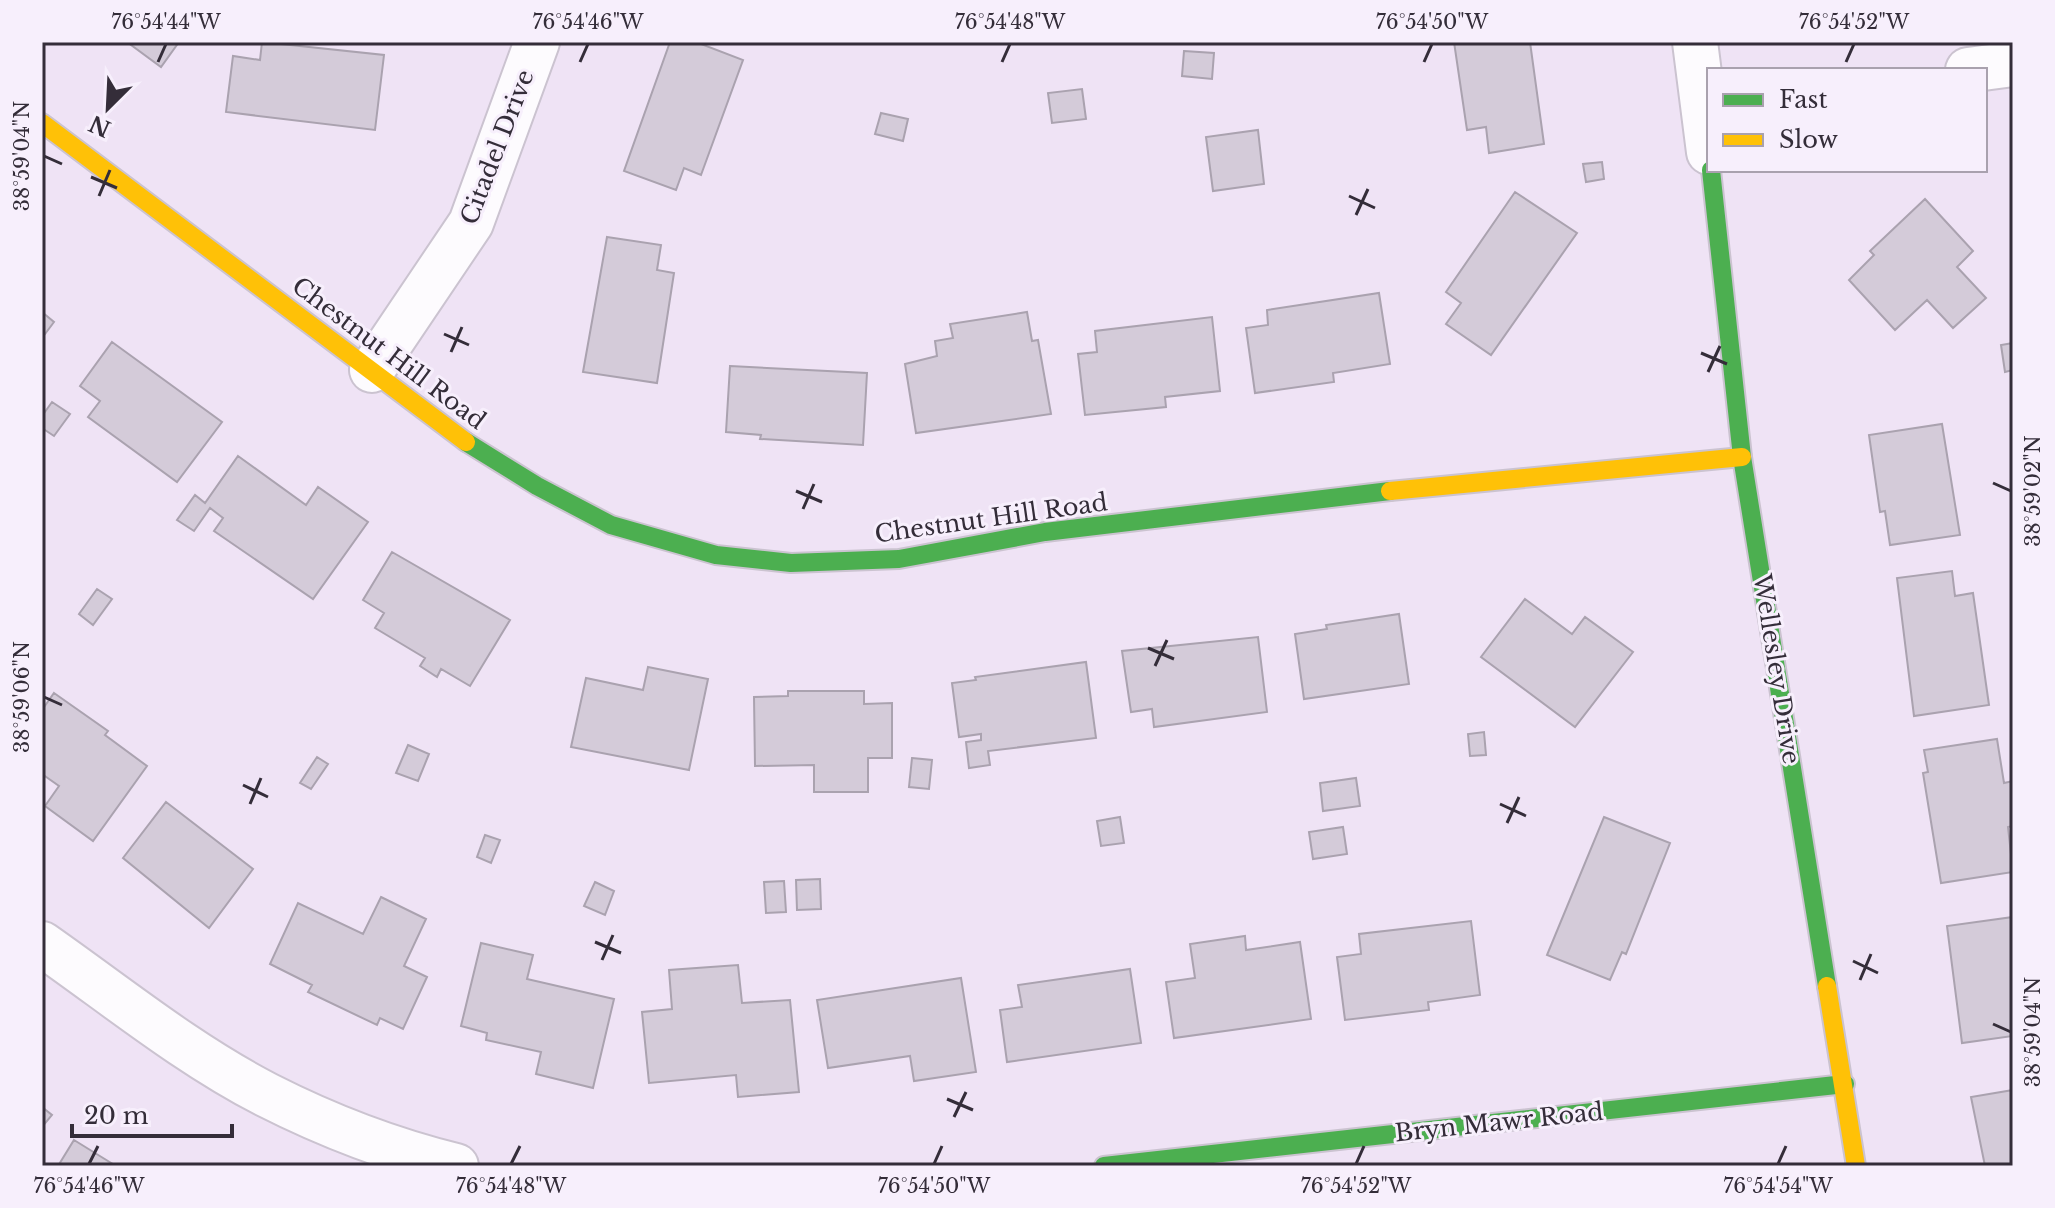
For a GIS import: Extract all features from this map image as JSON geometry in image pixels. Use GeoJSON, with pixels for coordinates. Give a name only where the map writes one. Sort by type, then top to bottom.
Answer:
{"type":"FeatureCollection","features":[{"type":"Feature","properties":{"kind":"street","name":"Citadel Drive"},"geometry":{"type":"LineString","coordinates":[[372,370],[471,223],[537,42]]}},
{"type":"Feature","properties":{"kind":"street"},"geometry":{"type":"LineString","coordinates":[[1695,42],[1706,103]]}},
{"type":"Feature","properties":{"kind":"street"},"geometry":{"type":"LineString","coordinates":[[1983,68],[2013,64]]}},
{"type":"Feature","properties":{"kind":"street","name":"Chestnut Hill Road"},"geometry":{"type":"LineString","coordinates":[[42,123],[456,436],[537,486],[611,525],[716,555],[791,563],[899,559],[1060,530],[1323,498],[1742,457]]}},
{"type":"Feature","properties":{"kind":"street","name":"Wellesley Drive"},"geometry":{"type":"LineString","coordinates":[[1711,172],[1742,457],[1856,1166]]}},
{"type":"Feature","properties":{"kind":"street"},"geometry":{"type":"LineString","coordinates":[[42,944],[161,1028],[265,1094],[393,1148],[456,1166]]}},
{"type":"Feature","properties":{"kind":"street","name":"Bryn Mawr Road"},"geometry":{"type":"LineString","coordinates":[[1104,1166],[1845,1084]]}},
{"type":"Feature","properties":{"kind":"building"},"geometry":{"type":"Polygon","coordinates":[[[127,42],[179,42],[161,67],[127,42]]]}},
{"type":"Feature","properties":{"kind":"building"},"geometry":{"type":"Polygon","coordinates":[[[262,42],[384,55],[375,130],[226,112],[233,56],[260,60],[262,42]]]}},
{"type":"Feature","properties":{"kind":"building"},"geometry":{"type":"Polygon","coordinates":[[[670,42],[696,42],[743,60],[701,175],[684,168],[676,190],[624,171],[670,42]]]}},
{"type":"Feature","properties":{"kind":"building"},"geometry":{"type":"Polygon","coordinates":[[[1454,42],[1530,42],[1544,144],[1489,153],[1486,127],[1467,130],[1454,42]]]}},
{"type":"Feature","properties":{"kind":"building"},"geometry":{"type":"Polygon","coordinates":[[[1184,51],[1214,53],[1212,79],[1182,76],[1184,51]]]}},
{"type":"Feature","properties":{"kind":"building"},"geometry":{"type":"Polygon","coordinates":[[[1082,89],[1086,119],[1052,123],[1048,93],[1082,89]]]}},
{"type":"Feature","properties":{"kind":"building"},"geometry":{"type":"Polygon","coordinates":[[[881,113],[908,119],[903,141],[875,134],[881,113]]]}},
{"type":"Feature","properties":{"kind":"building"},"geometry":{"type":"Polygon","coordinates":[[[1258,130],[1264,184],[1213,191],[1206,137],[1258,130]]]}},
{"type":"Feature","properties":{"kind":"building"},"geometry":{"type":"Polygon","coordinates":[[[1602,162],[1604,179],[1586,182],[1583,164],[1602,162]]]}},
{"type":"Feature","properties":{"kind":"building"},"geometry":{"type":"Polygon","coordinates":[[[1515,192],[1577,233],[1491,355],[1446,324],[1461,303],[1446,292],[1515,192]]]}},
{"type":"Feature","properties":{"kind":"building"},"geometry":{"type":"Polygon","coordinates":[[[1925,199],[1973,251],[1957,267],[1986,298],[1953,328],[1927,300],[1895,330],[1849,280],[1874,255],[1870,251],[1925,199]]]}},
{"type":"Feature","properties":{"kind":"building"},"geometry":{"type":"Polygon","coordinates":[[[607,237],[661,245],[657,270],[674,273],[657,383],[583,372],[607,237]]]}},
{"type":"Feature","properties":{"kind":"building"},"geometry":{"type":"Polygon","coordinates":[[[1379,293],[1390,364],[1333,373],[1334,382],[1255,393],[1246,328],[1268,325],[1267,310],[1379,293]]]}},
{"type":"Feature","properties":{"kind":"building"},"geometry":{"type":"Polygon","coordinates":[[[42,312],[54,322],[42,338],[42,312]]]}},
{"type":"Feature","properties":{"kind":"building"},"geometry":{"type":"Polygon","coordinates":[[[1027,312],[1032,341],[1038,340],[1051,414],[916,433],[905,364],[937,356],[935,341],[953,338],[950,324],[1027,312]]]}},
{"type":"Feature","properties":{"kind":"building"},"geometry":{"type":"Polygon","coordinates":[[[1212,317],[1220,391],[1165,397],[1166,407],[1085,415],[1078,354],[1097,352],[1095,331],[1212,317]]]}},
{"type":"Feature","properties":{"kind":"building"},"geometry":{"type":"Polygon","coordinates":[[[112,342],[222,422],[177,482],[88,417],[100,401],[80,386],[112,342]]]}},
{"type":"Feature","properties":{"kind":"building"},"geometry":{"type":"Polygon","coordinates":[[[2013,343],[2013,370],[2005,372],[2001,345],[2013,343]]]}},
{"type":"Feature","properties":{"kind":"building"},"geometry":{"type":"Polygon","coordinates":[[[730,366],[867,373],[863,445],[760,439],[761,435],[726,432],[730,366]]]}},
{"type":"Feature","properties":{"kind":"building"},"geometry":{"type":"Polygon","coordinates":[[[52,402],[70,414],[54,436],[42,428],[42,416],[52,402]]]}},
{"type":"Feature","properties":{"kind":"building"},"geometry":{"type":"Polygon","coordinates":[[[1942,424],[1960,535],[1890,545],[1885,511],[1880,512],[1869,435],[1942,424]]]}},
{"type":"Feature","properties":{"kind":"building"},"geometry":{"type":"Polygon","coordinates":[[[238,456],[306,505],[318,487],[368,522],[313,599],[214,531],[223,518],[210,508],[194,531],[177,520],[195,495],[205,503],[238,456]]]}},
{"type":"Feature","properties":{"kind":"building"},"geometry":{"type":"Polygon","coordinates":[[[392,552],[510,620],[470,686],[441,669],[437,677],[420,666],[425,658],[375,628],[384,613],[363,600],[392,552]]]}},
{"type":"Feature","properties":{"kind":"building"},"geometry":{"type":"Polygon","coordinates":[[[1952,571],[1955,596],[1973,593],[1989,705],[1914,716],[1897,578],[1952,571]]]}},
{"type":"Feature","properties":{"kind":"building"},"geometry":{"type":"Polygon","coordinates":[[[97,589],[112,599],[93,625],[79,614],[97,589]]]}},
{"type":"Feature","properties":{"kind":"building"},"geometry":{"type":"Polygon","coordinates":[[[1525,599],[1572,634],[1585,617],[1633,652],[1575,727],[1481,657],[1525,599]]]}},
{"type":"Feature","properties":{"kind":"building"},"geometry":{"type":"Polygon","coordinates":[[[1399,614],[1409,684],[1304,699],[1295,634],[1327,629],[1326,625],[1399,614]]]}},
{"type":"Feature","properties":{"kind":"building"},"geometry":{"type":"Polygon","coordinates":[[[1258,637],[1267,712],[1154,727],[1152,709],[1131,712],[1122,651],[1258,637]]]}},
{"type":"Feature","properties":{"kind":"building"},"geometry":{"type":"Polygon","coordinates":[[[1086,662],[1096,738],[988,751],[990,765],[969,768],[966,742],[981,740],[981,734],[959,737],[952,683],[1086,662]]]}},
{"type":"Feature","properties":{"kind":"building"},"geometry":{"type":"Polygon","coordinates":[[[648,667],[708,679],[689,770],[571,747],[586,678],[643,690],[648,667]]]}},
{"type":"Feature","properties":{"kind":"building"},"geometry":{"type":"Polygon","coordinates":[[[788,691],[864,691],[864,704],[892,703],[892,758],[868,758],[868,792],[814,792],[814,765],[755,766],[754,697],[788,696],[788,691]]]}},
{"type":"Feature","properties":{"kind":"building"},"geometry":{"type":"Polygon","coordinates":[[[54,693],[108,731],[105,735],[147,766],[93,841],[45,806],[59,786],[42,774],[42,710],[54,693]]]}},
{"type":"Feature","properties":{"kind":"building"},"geometry":{"type":"Polygon","coordinates":[[[1484,732],[1486,755],[1470,756],[1468,734],[1484,732]]]}},
{"type":"Feature","properties":{"kind":"building"},"geometry":{"type":"Polygon","coordinates":[[[1997,739],[2004,783],[2013,781],[2013,826],[2008,827],[2013,872],[1941,883],[1923,773],[1928,772],[1924,750],[1997,739]]]}},
{"type":"Feature","properties":{"kind":"building"},"geometry":{"type":"Polygon","coordinates":[[[408,745],[429,754],[418,781],[396,773],[408,745]]]}},
{"type":"Feature","properties":{"kind":"building"},"geometry":{"type":"Polygon","coordinates":[[[317,757],[328,764],[311,789],[300,783],[317,757]]]}},
{"type":"Feature","properties":{"kind":"building"},"geometry":{"type":"Polygon","coordinates":[[[912,758],[932,760],[929,789],[909,787],[912,758]]]}},
{"type":"Feature","properties":{"kind":"building"},"geometry":{"type":"Polygon","coordinates":[[[1356,778],[1360,806],[1323,811],[1320,783],[1356,778]]]}},
{"type":"Feature","properties":{"kind":"building"},"geometry":{"type":"Polygon","coordinates":[[[166,802],[253,869],[209,928],[123,858],[166,802]]]}},
{"type":"Feature","properties":{"kind":"building"},"geometry":{"type":"Polygon","coordinates":[[[1120,817],[1124,843],[1101,846],[1097,821],[1120,817]]]}},
{"type":"Feature","properties":{"kind":"building"},"geometry":{"type":"Polygon","coordinates":[[[1604,817],[1670,843],[1626,954],[1622,952],[1610,980],[1547,955],[1604,817]]]}},
{"type":"Feature","properties":{"kind":"building"},"geometry":{"type":"Polygon","coordinates":[[[1343,827],[1347,854],[1313,859],[1309,832],[1343,827]]]}},
{"type":"Feature","properties":{"kind":"building"},"geometry":{"type":"Polygon","coordinates":[[[485,835],[500,840],[491,863],[477,857],[485,835]]]}},
{"type":"Feature","properties":{"kind":"building"},"geometry":{"type":"Polygon","coordinates":[[[820,879],[821,909],[797,910],[796,880],[820,879]]]}},
{"type":"Feature","properties":{"kind":"building"},"geometry":{"type":"Polygon","coordinates":[[[784,881],[786,912],[766,913],[764,882],[784,881]]]}},
{"type":"Feature","properties":{"kind":"building"},"geometry":{"type":"Polygon","coordinates":[[[595,882],[614,891],[605,915],[584,906],[595,882]]]}},
{"type":"Feature","properties":{"kind":"building"},"geometry":{"type":"Polygon","coordinates":[[[381,897],[426,919],[404,966],[427,977],[403,1029],[380,1018],[377,1025],[308,992],[312,985],[270,964],[298,903],[363,934],[381,897]]]}},
{"type":"Feature","properties":{"kind":"building"},"geometry":{"type":"Polygon","coordinates":[[[2013,917],[2013,1036],[1962,1043],[1947,926],[2013,917]]]}},
{"type":"Feature","properties":{"kind":"building"},"geometry":{"type":"Polygon","coordinates":[[[1471,921],[1480,995],[1428,1002],[1429,1010],[1345,1020],[1337,957],[1361,954],[1359,934],[1471,921]]]}},
{"type":"Feature","properties":{"kind":"building"},"geometry":{"type":"Polygon","coordinates":[[[1245,936],[1246,950],[1300,942],[1311,1019],[1174,1038],[1166,982],[1195,978],[1190,944],[1245,936]]]}},
{"type":"Feature","properties":{"kind":"building"},"geometry":{"type":"Polygon","coordinates":[[[481,943],[533,955],[527,979],[614,999],[593,1088],[536,1074],[541,1052],[486,1040],[487,1033],[461,1026],[481,943]]]}},
{"type":"Feature","properties":{"kind":"building"},"geometry":{"type":"Polygon","coordinates":[[[738,965],[742,1003],[790,1000],[799,1092],[738,1097],[736,1075],[649,1083],[642,1012],[672,1009],[669,970],[738,965]]]}},
{"type":"Feature","properties":{"kind":"building"},"geometry":{"type":"Polygon","coordinates":[[[1130,969],[1141,1043],[1007,1062],[1000,1010],[1022,1007],[1018,985],[1130,969]]]}},
{"type":"Feature","properties":{"kind":"building"},"geometry":{"type":"Polygon","coordinates":[[[961,978],[976,1072],[914,1081],[910,1056],[828,1068],[817,1000],[961,978]]]}},
{"type":"Feature","properties":{"kind":"building"},"geometry":{"type":"Polygon","coordinates":[[[2013,1090],[2013,1166],[1985,1166],[1971,1097],[2013,1090]]]}},
{"type":"Feature","properties":{"kind":"building"},"geometry":{"type":"Polygon","coordinates":[[[42,1107],[52,1115],[42,1127],[42,1107]]]}},
{"type":"Feature","properties":{"kind":"building"},"geometry":{"type":"Polygon","coordinates":[[[74,1140],[95,1153],[87,1166],[58,1166],[74,1140]]]}},
{"type":"Feature","properties":{"kind":"building"},"geometry":{"type":"Polygon","coordinates":[[[95,1153],[116,1166],[87,1166],[95,1153]]]}},
{"type":"Feature","properties":{"kind":"traffic: fast"},"geometry":{"type":"LineString","coordinates":[[1711,172],[1742,457],[1827,986]]}},
{"type":"Feature","properties":{"kind":"traffic: fast"},"geometry":{"type":"LineString","coordinates":[[466,442],[537,486],[611,525],[716,555],[791,563],[899,559],[1045,532],[1390,491]]}},
{"type":"Feature","properties":{"kind":"traffic: fast"},"geometry":{"type":"LineString","coordinates":[[1104,1166],[1845,1084]]}},
{"type":"Feature","properties":{"kind":"traffic: slow"},"geometry":{"type":"LineString","coordinates":[[42,123],[466,442]]}},
{"type":"Feature","properties":{"kind":"traffic: slow"},"geometry":{"type":"LineString","coordinates":[[1390,491],[1742,457]]}},
{"type":"Feature","properties":{"kind":"traffic: slow"},"geometry":{"type":"LineString","coordinates":[[1827,986],[1856,1166]]}}]}
